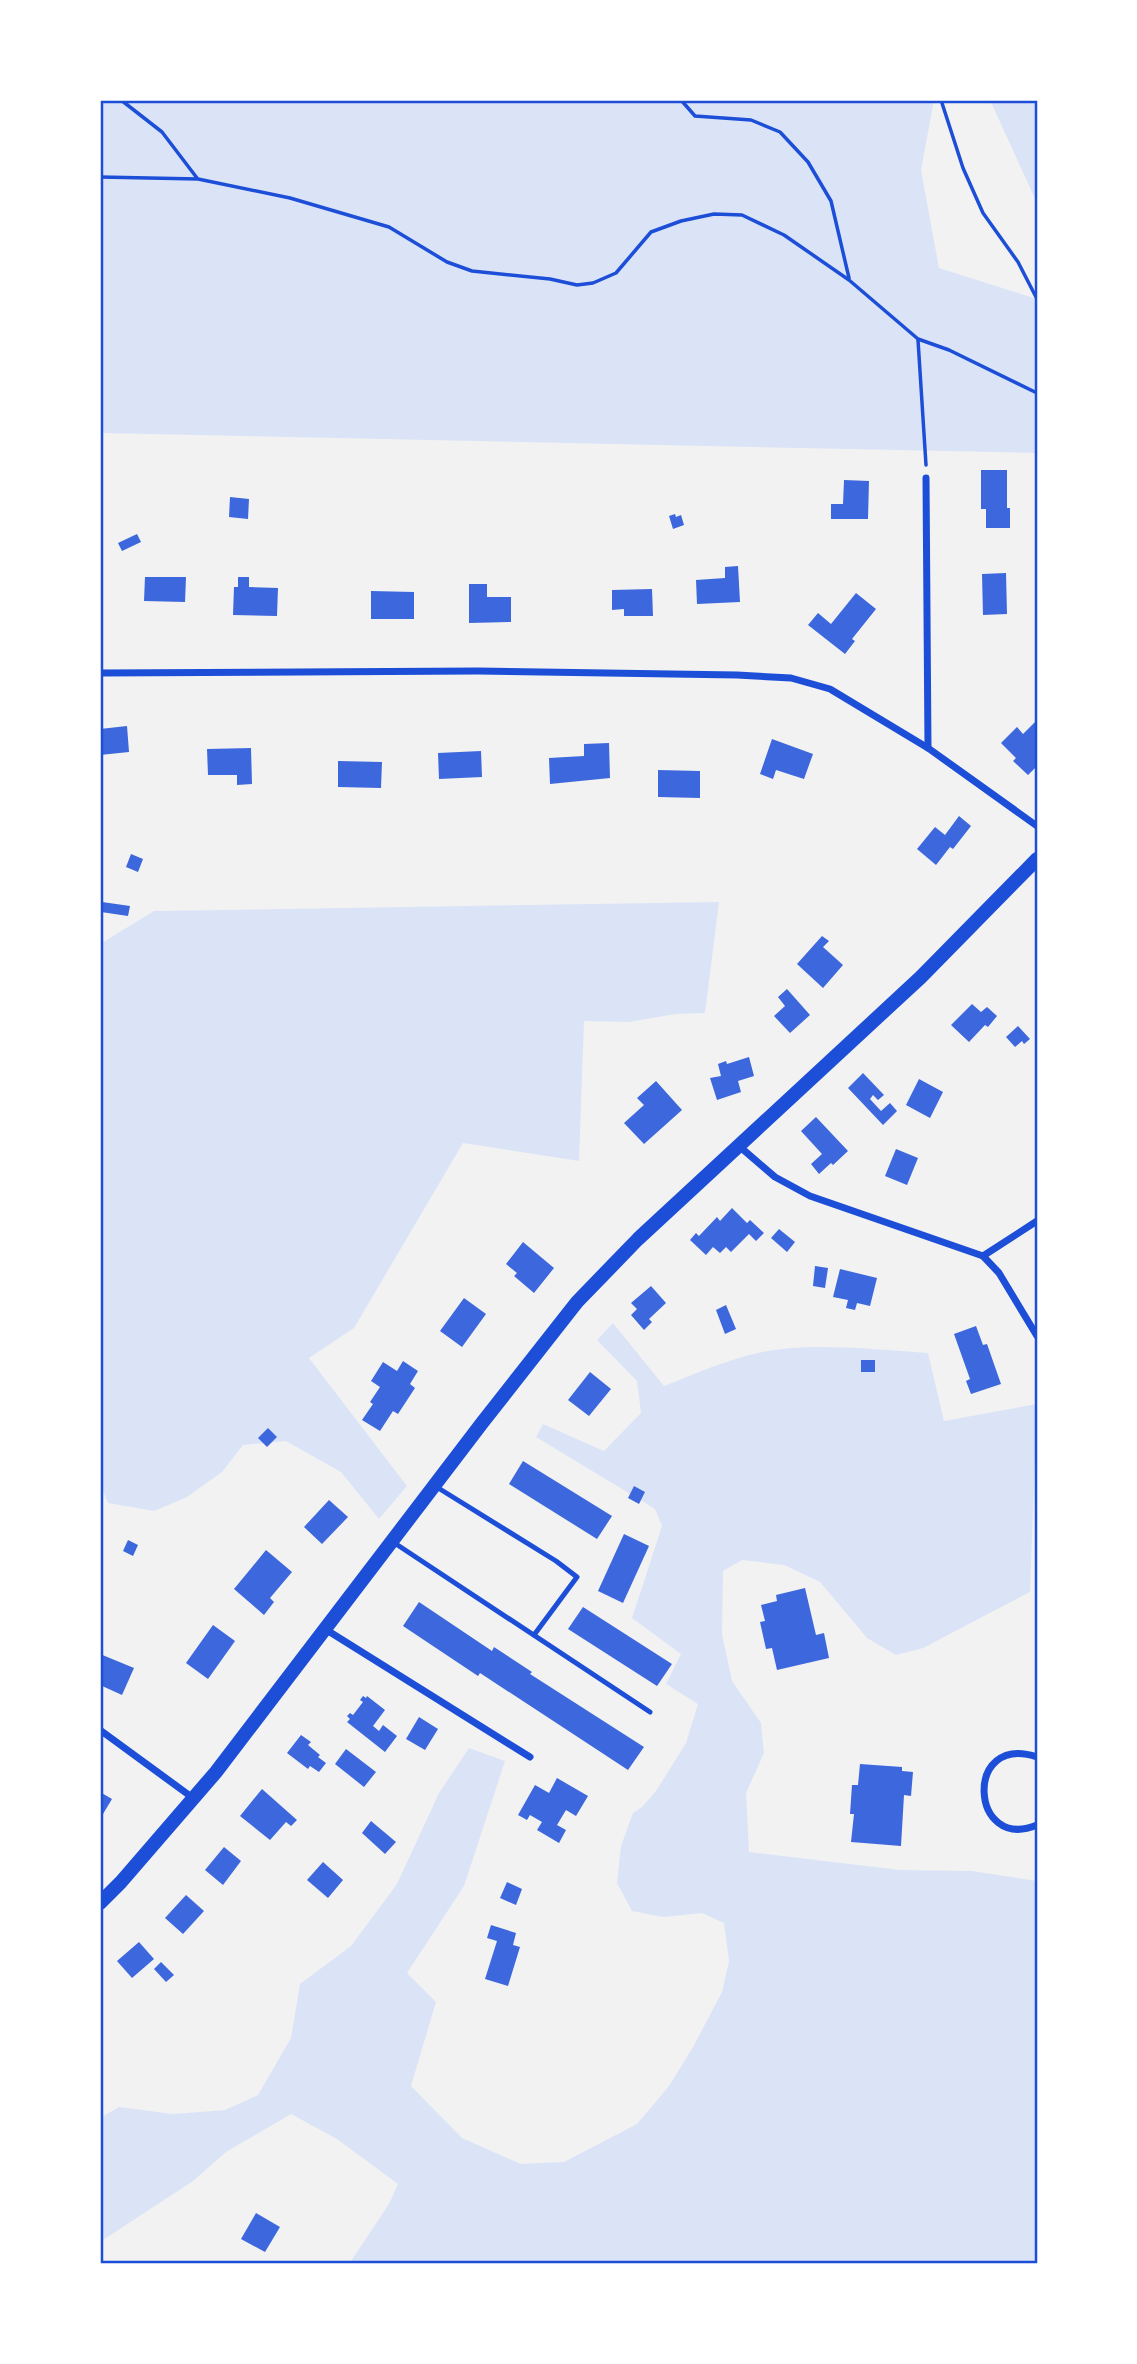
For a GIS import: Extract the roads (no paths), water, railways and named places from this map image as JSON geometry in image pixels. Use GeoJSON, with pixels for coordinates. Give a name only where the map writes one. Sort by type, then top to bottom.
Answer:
{"type":"FeatureCollection","features":[{"type":"Feature","properties":{"kind":"main road"},"geometry":{"type":"LineString","coordinates":[[100,1903],[194,1798],[577,1303],[638,1239],[921,977],[1037,859]]}},
{"type":"Feature","properties":{"kind":"street"},"geometry":{"type":"LineString","coordinates":[[926,478],[928,748]]}},
{"type":"Feature","properties":{"kind":"street"},"geometry":{"type":"LineString","coordinates":[[100,673],[478,671],[790,678],[830,689],[928,748],[1037,826]]}},
{"type":"Feature","properties":{"kind":"street"},"geometry":{"type":"LineString","coordinates":[[739,1146],[775,1177],[810,1196],[983,1256],[999,1273],[1037,1336]]}},
{"type":"Feature","properties":{"kind":"street"},"geometry":{"type":"LineString","coordinates":[[983,1256],[1037,1222]]}},
{"type":"Feature","properties":{"kind":"street"},"geometry":{"type":"LineString","coordinates":[[325,1629],[530,1757]]}},
{"type":"Feature","properties":{"kind":"street"},"geometry":{"type":"LineString","coordinates":[[100,1730],[194,1798]]}},
{"type":"Feature","properties":{"kind":"street"},"geometry":{"type":"LineString","coordinates":[[1037,1757],[1024,1753],[1000,1759],[991,1767],[982,1790],[990,1814],[999,1823],[1010,1828],[1023,1829],[1037,1825]]}},
{"type":"Feature","properties":{"kind":"lane"},"geometry":{"type":"LineString","coordinates":[[435,1486],[556,1561],[577,1577],[534,1635]]}},
{"type":"Feature","properties":{"kind":"lane"},"geometry":{"type":"LineString","coordinates":[[393,1542],[650,1712]]}}]}
